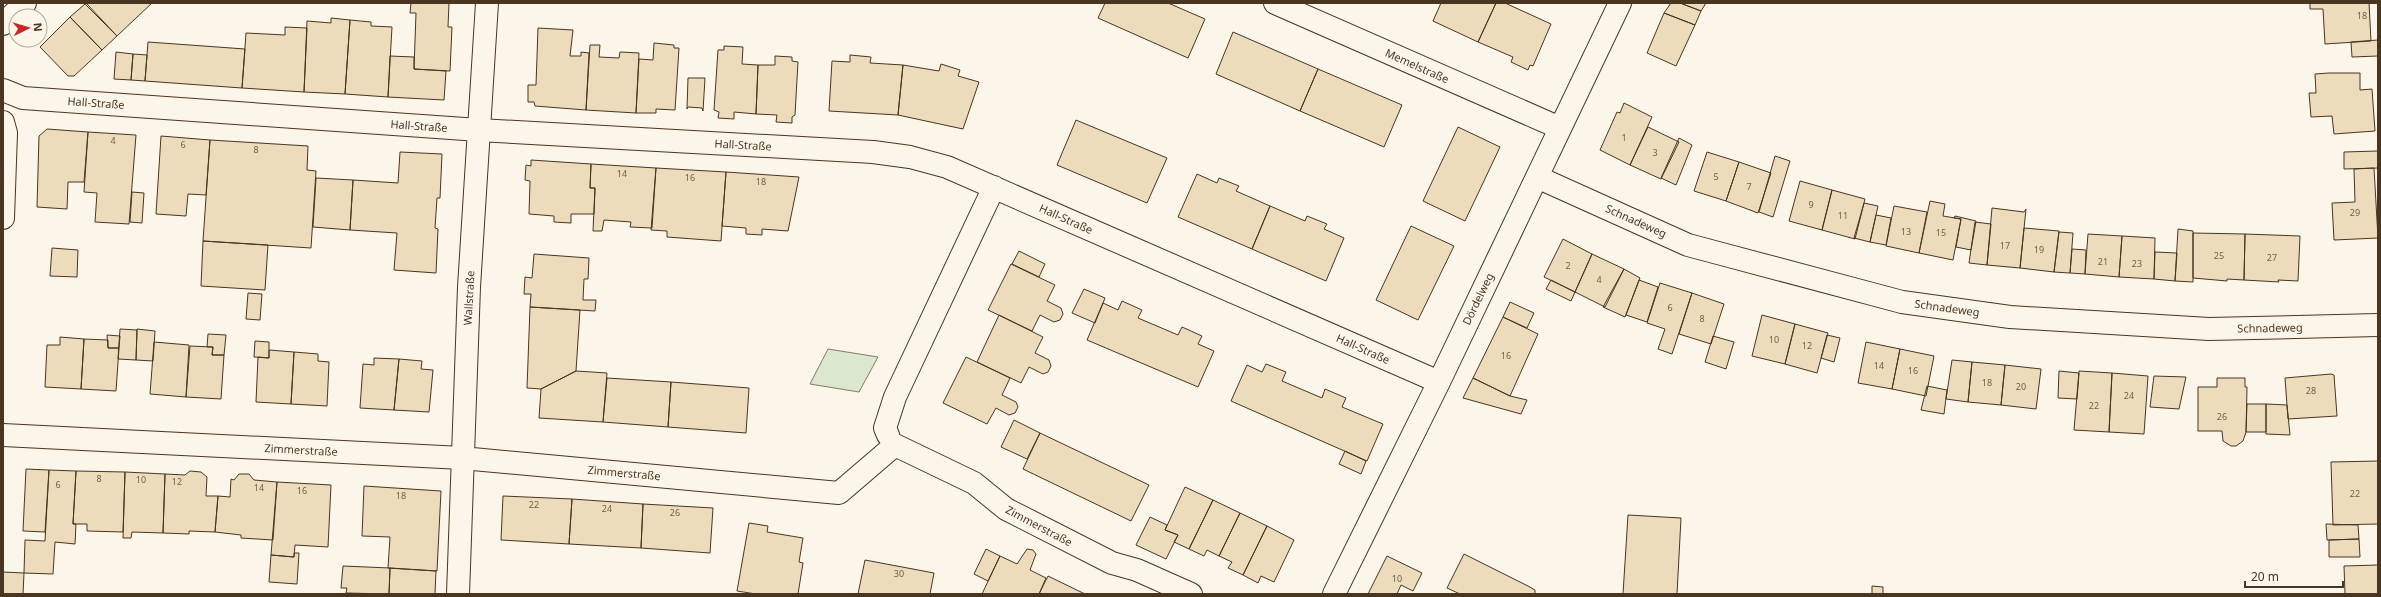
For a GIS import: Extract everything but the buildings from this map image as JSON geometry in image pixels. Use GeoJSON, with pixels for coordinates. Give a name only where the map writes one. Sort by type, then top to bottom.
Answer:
{"type":"FeatureCollection","features":[{"type":"Feature","properties":{"kind":"street"},"geometry":{"type":"LineString","coordinates":[[3,24],[25,3]]}},
{"type":"Feature","properties":{"kind":"street","name":"Wallstraße"},"geometry":{"type":"LineString","coordinates":[[458,594],[469,287],[487,3]]}},
{"type":"Feature","properties":{"kind":"street","name":"Memelstraße"},"geometry":{"type":"LineString","coordinates":[[1275,3],[1560,128]]}},
{"type":"Feature","properties":{"kind":"street","name":"Dördelweg"},"geometry":{"type":"LineString","coordinates":[[1334,594],[1439,382],[1620,3]]}},
{"type":"Feature","properties":{"kind":"street","name":"Hall-Straße"},"geometry":{"type":"LineString","coordinates":[[3,90],[23,98],[479,130],[873,152],[910,157],[947,167],[1439,382]]}},
{"type":"Feature","properties":{"kind":"street"},"geometry":{"type":"LineString","coordinates":[[3,122],[6,133],[3,218]]}},
{"type":"Feature","properties":{"kind":"street","name":"Schnadeweg"},"geometry":{"type":"LineString","coordinates":[[1537,177],[1688,245],[1902,302],[2010,316],[2209,329],[2378,325]]}},
{"type":"Feature","properties":{"kind":"street"},"geometry":{"type":"LineString","coordinates":[[888,435],[885,428],[895,397],[994,187]]}},
{"type":"Feature","properties":{"kind":"street","name":"Zimmerstraße"},"geometry":{"type":"LineString","coordinates":[[3,435],[462,458],[839,493],[894,445],[974,483],[1006,509],[1112,564],[1137,570],[1191,594]]}},
{"type":"Feature","properties":{"kind":"green space"},"geometry":{"type":"Polygon","coordinates":[[[828,349],[878,357],[859,392],[810,384],[828,349]]]}}]}
